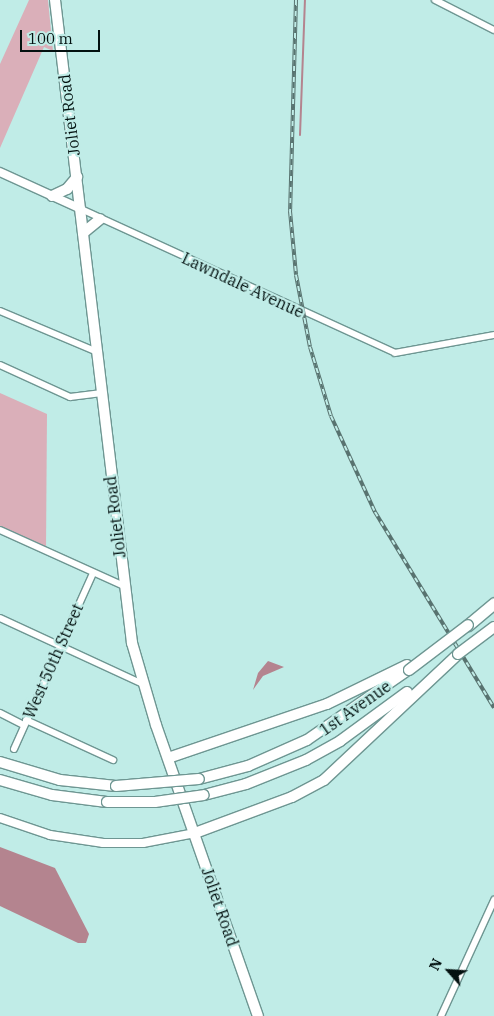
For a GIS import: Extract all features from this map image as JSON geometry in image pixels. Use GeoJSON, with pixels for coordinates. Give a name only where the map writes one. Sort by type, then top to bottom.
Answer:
{"type":"FeatureCollection","features":[{"type":"Feature","properties":{"kind":"highway"},"geometry":{"type":"LineString","coordinates":[[468,625],[494,604]]}},
{"type":"Feature","properties":{"kind":"main road","name":"Joliet Road"},"geometry":{"type":"LineString","coordinates":[[55,0],[124,586],[143,684],[258,1016]]}},
{"type":"Feature","properties":{"kind":"main road"},"geometry":{"type":"LineString","coordinates":[[52,196],[66,189],[77,177]]}},
{"type":"Feature","properties":{"kind":"main road"},"geometry":{"type":"LineString","coordinates":[[83,233],[100,219]]}},
{"type":"Feature","properties":{"kind":"main road"},"geometry":{"type":"LineString","coordinates":[[168,758],[346,696],[408,667],[468,625]]}},
{"type":"Feature","properties":{"kind":"main road"},"geometry":{"type":"LineString","coordinates":[[195,833],[292,797],[324,780],[417,688],[494,627]]}},
{"type":"Feature","properties":{"kind":"main road","name":"1st Avenue"},"geometry":{"type":"LineString","coordinates":[[0,762],[60,780],[116,786],[199,779],[248,766],[308,740],[408,667]]}},
{"type":"Feature","properties":{"kind":"main road","name":"1st Avenue"},"geometry":{"type":"LineString","coordinates":[[0,780],[52,795],[107,802],[155,802],[204,795],[268,776],[321,752],[417,688]]}},
{"type":"Feature","properties":{"kind":"street"},"geometry":{"type":"LineString","coordinates":[[435,0],[494,30]]}},
{"type":"Feature","properties":{"kind":"street","name":"Lawndale Avenue"},"geometry":{"type":"LineString","coordinates":[[0,172],[395,353],[494,334]]}},
{"type":"Feature","properties":{"kind":"street"},"geometry":{"type":"LineString","coordinates":[[0,311],[96,352]]}},
{"type":"Feature","properties":{"kind":"street"},"geometry":{"type":"LineString","coordinates":[[0,365],[70,397],[102,393]]}},
{"type":"Feature","properties":{"kind":"street"},"geometry":{"type":"LineString","coordinates":[[0,530],[124,586]]}},
{"type":"Feature","properties":{"kind":"street","name":"West 50th Street"},"geometry":{"type":"LineString","coordinates":[[14,748],[93,573]]}},
{"type":"Feature","properties":{"kind":"street"},"geometry":{"type":"LineString","coordinates":[[0,618],[143,684]]}},
{"type":"Feature","properties":{"kind":"street"},"geometry":{"type":"LineString","coordinates":[[0,714],[25,722],[113,760]]}},
{"type":"Feature","properties":{"kind":"street"},"geometry":{"type":"LineString","coordinates":[[0,818],[50,835],[103,842],[143,843],[195,833]]}},
{"type":"Feature","properties":{"kind":"street"},"geometry":{"type":"LineString","coordinates":[[441,1016],[494,900]]}},
{"type":"Feature","properties":{"kind":"shaded area"},"geometry":{"type":"Polygon","coordinates":[[[29,0],[48,0],[53,51],[44,47],[0,148],[0,64],[29,0]]]}},
{"type":"Feature","properties":{"kind":"shaded area"},"geometry":{"type":"Polygon","coordinates":[[[0,393],[47,414],[46,550],[0,529],[0,393]]]}},
{"type":"Feature","properties":{"kind":"shaded area"},"geometry":{"type":"Polygon","coordinates":[[[268,661],[284,667],[263,676],[253,690],[258,673],[268,661]]]}},
{"type":"Feature","properties":{"kind":"shaded area"},"geometry":{"type":"Polygon","coordinates":[[[0,847],[55,868],[89,934],[86,943],[78,943],[0,906],[0,847]]]}},
{"type":"Feature","properties":{"kind":"waterway"},"geometry":{"type":"LineString","coordinates":[[300,135],[305,0]]}},
{"type":"Feature","properties":{"kind":"railway"},"geometry":{"type":"LineString","coordinates":[[296,0],[290,211],[296,275],[310,347],[331,416],[375,512],[494,708]]}}]}
